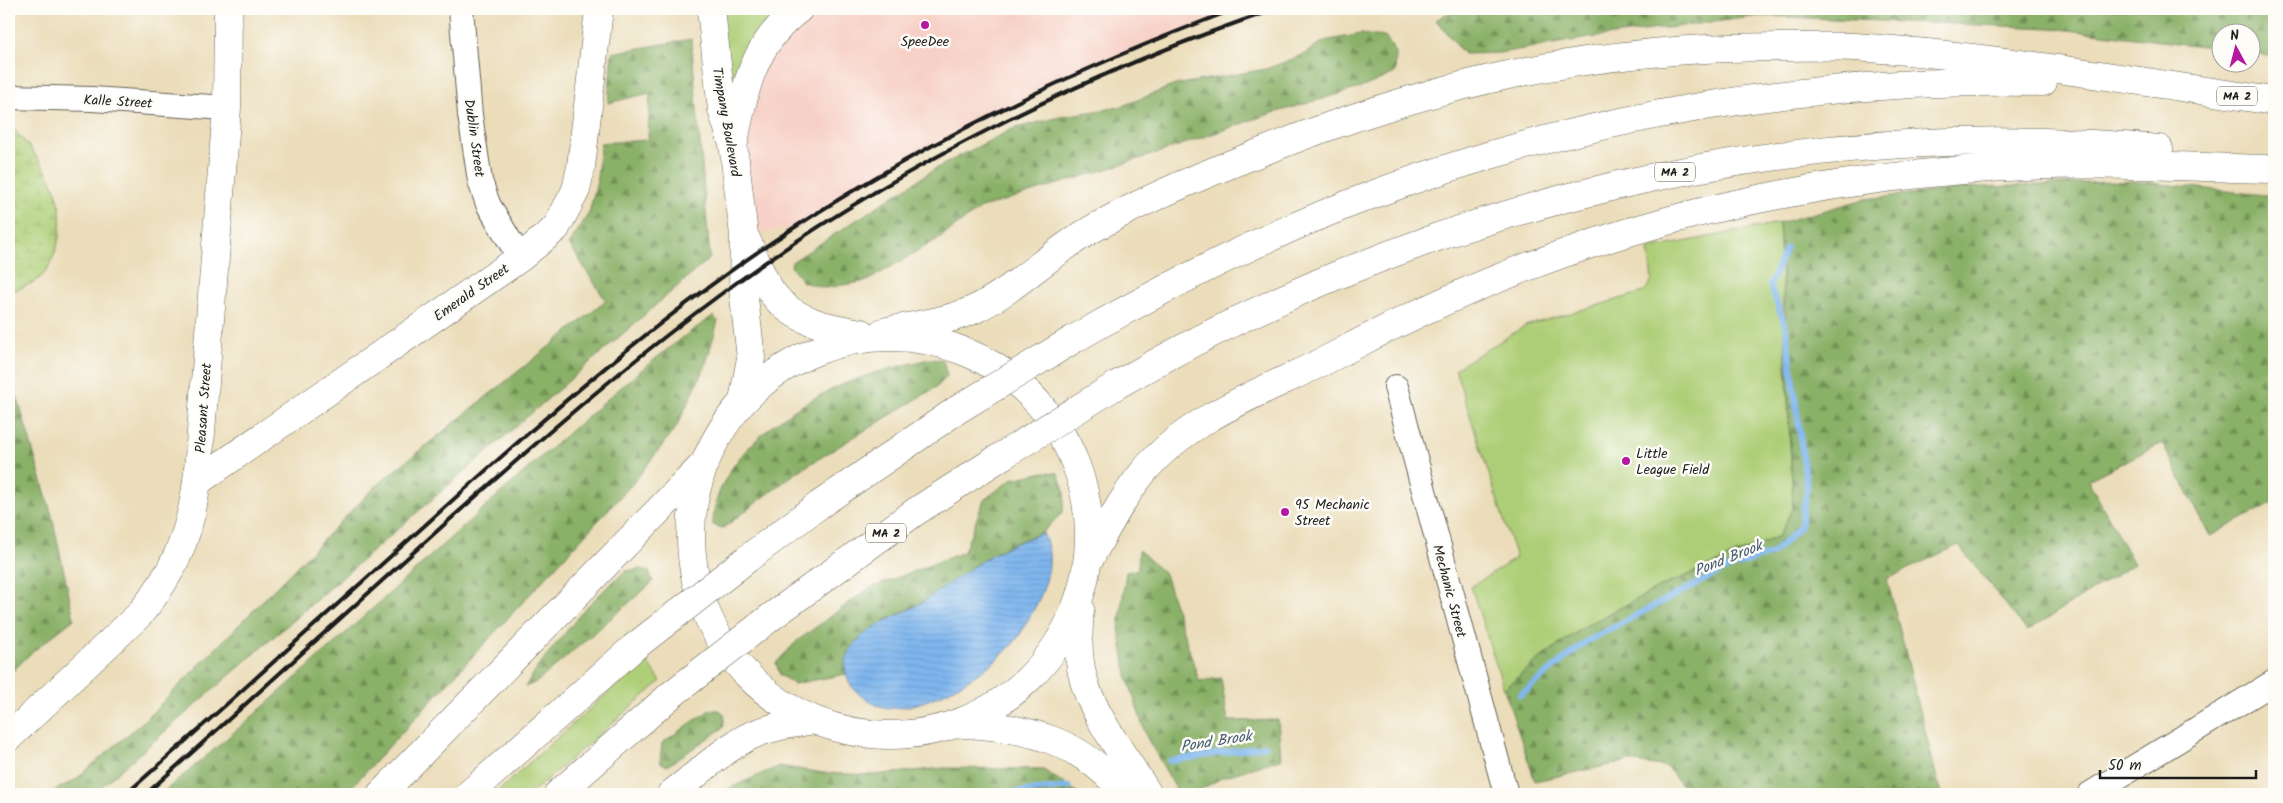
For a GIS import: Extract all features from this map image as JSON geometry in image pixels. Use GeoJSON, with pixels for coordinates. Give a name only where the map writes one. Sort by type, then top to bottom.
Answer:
{"type":"FeatureCollection","features":[{"type":"Feature","properties":{"kind":"main road","name":"Pleasant Street"},"geometry":{"type":"LineString","coordinates":[[9,737],[138,615],[156,595],[180,552],[192,515],[197,482],[226,108],[228,9]]}},
{"type":"Feature","properties":{"kind":"main road","name":"Emerald Street"},"geometry":{"type":"LineString","coordinates":[[197,482],[520,258],[556,228],[576,190],[581,167],[599,9]]}},
{"type":"Feature","properties":{"kind":"main road","name":"Timpany Boulevard"},"geometry":{"type":"LineString","coordinates":[[711,9],[722,110],[733,144],[744,235],[743,289],[751,358],[743,401]]}},
{"type":"Feature","properties":{"kind":"main road"},"geometry":{"type":"LineString","coordinates":[[733,144],[748,79],[754,62],[772,34],[799,9]]}},
{"type":"Feature","properties":{"kind":"main road"},"geometry":{"type":"LineString","coordinates":[[1125,794],[1091,762],[1056,740],[1013,727],[964,724],[908,736],[891,737],[857,734],[809,721],[759,686],[741,668],[723,644],[706,610],[696,578],[691,549],[693,503],[701,467],[711,446],[743,401],[762,383],[789,364],[823,348],[875,332],[949,318],[980,306],[1092,229],[1170,190],[1250,156],[1384,108],[1458,86],[1534,68],[1611,56],[1676,50],[1851,47],[2060,68],[2199,91]]}},
{"type":"Feature","properties":{"kind":"main road","name":"MA 2"},"geometry":{"type":"LineString","coordinates":[[469,794],[633,648],[819,504],[957,410],[1074,339],[1195,273],[1321,215],[1377,193],[1484,157],[1613,124],[1717,104],[1787,94],[1928,83],[2064,82],[2199,91],[2274,102]]}},
{"type":"Feature","properties":{"kind":"main road","name":"MA 2"},"geometry":{"type":"LineString","coordinates":[[558,794],[671,695],[771,618],[915,512],[1005,454],[1147,368],[1277,302],[1393,252],[1528,207],[1632,181],[1694,169],[1817,151],[1886,146],[2002,142],[2129,146],[2274,163]]}},
{"type":"Feature","properties":{"kind":"main road"},"geometry":{"type":"LineString","coordinates":[[964,724],[1012,692],[1041,664],[1064,633],[1080,597],[1090,558],[1125,497],[1146,469],[1169,446],[1194,428],[1242,401],[1442,301],[1491,280],[1615,235],[1689,214],[1760,197],[1834,185],[1950,171],[2027,166],[2115,164],[2274,169]]}},
{"type":"Feature","properties":{"kind":"main road","name":"Timpany Boulevard"},"geometry":{"type":"LineString","coordinates":[[744,235],[773,294],[793,312],[822,325],[920,337],[971,353],[988,362],[1036,401],[1048,415],[1065,443],[1077,469],[1086,507],[1090,558]]}},
{"type":"Feature","properties":{"kind":"main road"},"geometry":{"type":"LineString","coordinates":[[381,794],[701,467]]}},
{"type":"Feature","properties":{"kind":"main road"},"geometry":{"type":"LineString","coordinates":[[1080,597],[1079,655],[1085,685],[1097,710],[1148,794]]}},
{"type":"Feature","properties":{"kind":"main road"},"geometry":{"type":"LineString","coordinates":[[671,794],[729,750],[751,736],[774,727],[809,721]]}},
{"type":"Feature","properties":{"kind":"street","name":"Dublin Street"},"geometry":{"type":"LineString","coordinates":[[461,9],[470,115],[480,181],[488,204],[520,258]]}},
{"type":"Feature","properties":{"kind":"street","name":"Kalle Street"},"geometry":{"type":"LineString","coordinates":[[9,97],[92,99],[226,108]]}},
{"type":"Feature","properties":{"kind":"street","name":"Mechanic Street"},"geometry":{"type":"LineString","coordinates":[[1396,387],[1506,794]]}},
{"type":"Feature","properties":{"kind":"street"},"geometry":{"type":"LineString","coordinates":[[2090,794],[2274,682]]}},
{"type":"Feature","properties":{"kind":"shaded area"},"geometry":{"type":"Polygon","coordinates":[[[712,9],[1235,9],[1102,61],[1037,91],[913,156],[793,228],[744,235],[712,9]]]}},
{"type":"Feature","properties":{"kind":"green space"},"geometry":{"type":"Polygon","coordinates":[[[719,9],[784,9],[742,61],[736,73],[726,75],[719,9]]]}},
{"type":"Feature","properties":{"kind":"green space"},"geometry":{"type":"Polygon","coordinates":[[[1492,9],[2274,9],[2274,57],[2260,55],[2260,22],[2210,22],[2210,47],[2051,28],[1760,16],[1589,38],[1499,53],[1464,54],[1436,20],[1448,13],[1492,9]]]}},
{"type":"Feature","properties":{"kind":"green space"},"geometry":{"type":"Polygon","coordinates":[[[1361,34],[1385,37],[1396,53],[1395,73],[1363,87],[1263,116],[1158,153],[981,208],[936,240],[867,281],[825,288],[803,282],[791,266],[792,262],[935,169],[1012,129],[1064,116],[1120,107],[1175,85],[1266,69],[1303,55],[1324,41],[1361,34]]]}},
{"type":"Feature","properties":{"kind":"green space"},"geometry":{"type":"Polygon","coordinates":[[[691,39],[710,258],[93,794],[48,794],[75,780],[147,718],[379,483],[606,301],[569,244],[589,213],[596,186],[601,143],[648,140],[650,93],[608,103],[612,53],[691,39]]]}},
{"type":"Feature","properties":{"kind":"green space"},"geometry":{"type":"Polygon","coordinates":[[[9,125],[31,149],[51,179],[60,207],[60,228],[53,258],[43,275],[27,286],[9,293],[9,125]]]}},
{"type":"Feature","properties":{"kind":"green space"},"geometry":{"type":"Polygon","coordinates":[[[2133,181],[2274,196],[2274,502],[2210,536],[2162,443],[2088,480],[2134,564],[2027,631],[1958,545],[1887,579],[1941,794],[1697,794],[1681,785],[1667,767],[1629,761],[1535,781],[1504,689],[1539,659],[1587,625],[1658,588],[1779,536],[1793,507],[1785,309],[1779,223],[1865,199],[1963,188],[2133,181]]]}},
{"type":"Feature","properties":{"kind":"green space"},"geometry":{"type":"Polygon","coordinates":[[[1779,223],[1793,507],[1779,536],[1658,588],[1587,625],[1539,659],[1504,689],[1471,587],[1516,558],[1455,369],[1525,326],[1644,292],[1652,280],[1648,249],[1779,223]]]}},
{"type":"Feature","properties":{"kind":"green space"},"geometry":{"type":"Polygon","coordinates":[[[713,316],[718,321],[705,367],[677,426],[634,482],[345,794],[161,794],[256,714],[598,407],[643,369],[713,316]]]}},
{"type":"Feature","properties":{"kind":"green space"},"geometry":{"type":"Polygon","coordinates":[[[929,359],[943,360],[947,376],[938,386],[797,472],[723,528],[713,525],[717,499],[728,475],[744,452],[765,432],[789,414],[839,386],[879,372],[929,359]]]}},
{"type":"Feature","properties":{"kind":"green space"},"geometry":{"type":"Polygon","coordinates":[[[9,369],[52,516],[74,619],[31,653],[9,675],[9,369]]]}},
{"type":"Feature","properties":{"kind":"green space"},"geometry":{"type":"Polygon","coordinates":[[[1044,472],[1058,473],[1065,493],[1063,512],[1043,532],[1004,548],[916,606],[882,622],[846,660],[846,674],[794,684],[780,675],[776,663],[797,641],[868,589],[964,552],[984,500],[1012,479],[1044,472]]]}},
{"type":"Feature","properties":{"kind":"green space"},"geometry":{"type":"Polygon","coordinates":[[[1139,550],[1165,574],[1199,681],[1221,678],[1228,721],[1278,720],[1281,759],[1223,777],[1193,794],[1179,794],[1146,736],[1127,676],[1119,628],[1126,572],[1138,569],[1139,550]]]}},
{"type":"Feature","properties":{"kind":"green space"},"geometry":{"type":"Polygon","coordinates":[[[640,569],[649,571],[653,582],[537,682],[525,687],[539,665],[587,606],[625,571],[640,569]]]}},
{"type":"Feature","properties":{"kind":"green space"},"geometry":{"type":"Polygon","coordinates":[[[645,659],[661,681],[530,794],[495,794],[645,659]]]}},
{"type":"Feature","properties":{"kind":"green space"},"geometry":{"type":"Polygon","coordinates":[[[710,710],[720,710],[725,716],[723,728],[667,766],[660,762],[662,743],[710,710]]]}},
{"type":"Feature","properties":{"kind":"green space"},"geometry":{"type":"Polygon","coordinates":[[[779,766],[823,773],[873,775],[944,768],[1042,769],[1080,794],[717,794],[779,766]]]}},
{"type":"Feature","properties":{"kind":"water"},"geometry":{"type":"Polygon","coordinates":[[[1043,533],[1049,554],[1049,565],[1044,587],[1035,608],[1018,638],[991,664],[958,686],[940,695],[904,707],[889,708],[879,706],[867,700],[853,688],[846,672],[845,664],[857,641],[866,633],[916,606],[993,554],[1043,533]]]}},
{"type":"Feature","properties":{"kind":"waterway","name":"Pond Brook"},"geometry":{"type":"LineString","coordinates":[[1520,695],[1587,641],[1721,571],[1773,553],[1800,527],[1807,488],[1786,328],[1770,285],[1786,248]]}},
{"type":"Feature","properties":{"kind":"waterway","name":"Pond Brook"},"geometry":{"type":"LineString","coordinates":[[1170,761],[1266,746]]}},
{"type":"Feature","properties":{"kind":"waterway","name":"Pond Brook"},"geometry":{"type":"LineString","coordinates":[[997,794],[1069,787]]}},
{"type":"Feature","properties":{"kind":"railway"},"geometry":{"type":"LineString","coordinates":[[126,794],[476,479],[607,366],[697,295],[792,229],[898,164],[952,135],[1063,80],[1177,31],[1235,9]]}},
{"type":"Feature","properties":{"kind":"railway"},"geometry":{"type":"LineString","coordinates":[[146,794],[446,523],[552,430],[624,369],[736,283],[798,240],[863,199],[929,161],[996,126],[1134,62],[1276,9]]}},
{"type":"Feature","properties":{"kind":"place","name":"SpeeDee"},"geometry":{"type":"Point","coordinates":[925,25]}},
{"type":"Feature","properties":{"kind":"place","name":"Little League Field"},"geometry":{"type":"Point","coordinates":[1626,461]}},
{"type":"Feature","properties":{"kind":"place","name":"95 Mechanic Street"},"geometry":{"type":"Point","coordinates":[1285,512]}}]}
